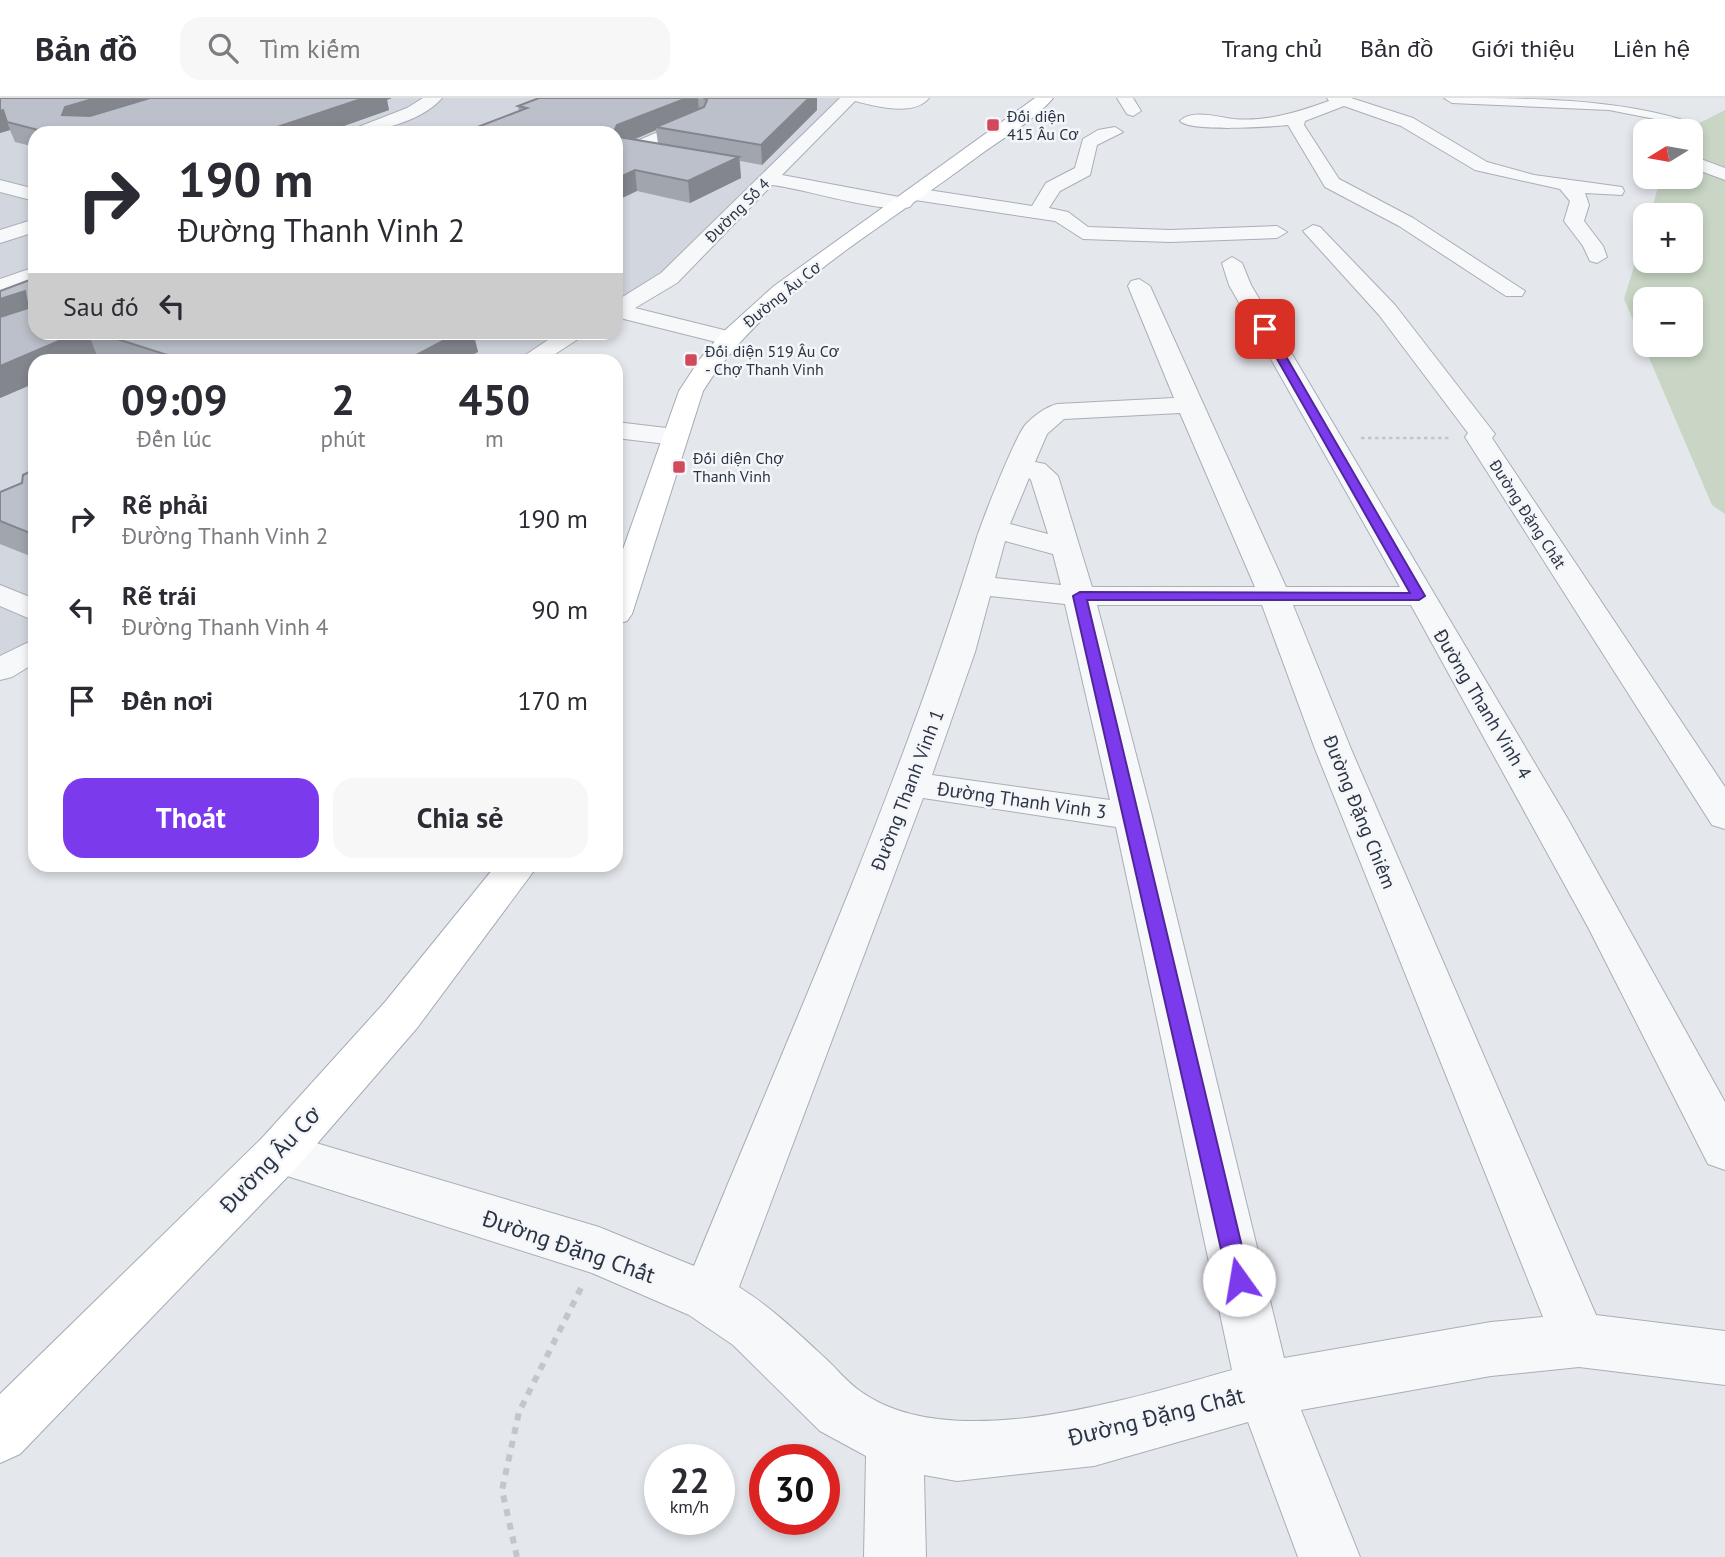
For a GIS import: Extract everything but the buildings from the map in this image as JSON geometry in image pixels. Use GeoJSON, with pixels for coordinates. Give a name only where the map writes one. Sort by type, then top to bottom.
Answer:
{"type":"FeatureCollection","features":[{"type":"Feature","properties":{"kind":"main road","name":"Đường Âu Cơ"},"geometry":{"type":"LineString","coordinates":[[623,593],[691,391],[705,365],[728,338],[814,267],[1045,98]]}},
{"type":"Feature","properties":{"kind":"main road","name":"Đường Âu Cơ"},"geometry":{"type":"LineString","coordinates":[[0,1434],[279,1153],[401,1015],[513,872]]}},
{"type":"Feature","properties":{"kind":"street"},"geometry":{"type":"LineString","coordinates":[[371,126],[413,111],[434,98]]}},
{"type":"Feature","properties":{"kind":"street","name":"Đường Số 4"},"geometry":{"type":"LineString","coordinates":[[623,306],[669,278],[849,98]]}},
{"type":"Feature","properties":{"kind":"street"},"geometry":{"type":"LineString","coordinates":[[860,98],[906,104],[917,102],[921,98]]}},
{"type":"Feature","properties":{"kind":"street"},"geometry":{"type":"LineString","coordinates":[[1452,98],[1616,101],[1653,110],[1668,119]]}},
{"type":"Feature","properties":{"kind":"street"},"geometry":{"type":"LineString","coordinates":[[1188,121],[1245,124],[1297,120],[1338,99],[1407,122],[1466,160],[1482,166],[1566,185],[1615,191]]}},
{"type":"Feature","properties":{"kind":"street"},"geometry":{"type":"LineString","coordinates":[[1616,124],[1633,119]]}},
{"type":"Feature","properties":{"kind":"street"},"geometry":{"type":"LineString","coordinates":[[623,153],[698,120]]}},
{"type":"Feature","properties":{"kind":"street"},"geometry":{"type":"LineString","coordinates":[[1297,120],[1296,125],[1329,180],[1405,222],[1514,291]]}},
{"type":"Feature","properties":{"kind":"street"},"geometry":{"type":"LineString","coordinates":[[1037,213],[1053,187],[1084,171],[1089,143],[1104,134],[1115,132]]}},
{"type":"Feature","properties":{"kind":"street"},"geometry":{"type":"LineString","coordinates":[[623,153],[669,157]]}},
{"type":"Feature","properties":{"kind":"street"},"geometry":{"type":"LineString","coordinates":[[1703,168],[1724,182]]}},
{"type":"Feature","properties":{"kind":"street"},"geometry":{"type":"LineString","coordinates":[[747,170],[842,194],[909,198],[1037,213],[1068,219],[1083,233],[1170,236],[1277,232]]}},
{"type":"Feature","properties":{"kind":"street"},"geometry":{"type":"LineString","coordinates":[[1566,185],[1575,191],[1581,201],[1581,208],[1574,221],[1576,229],[1594,242],[1597,257]]}},
{"type":"Feature","properties":{"kind":"street"},"geometry":{"type":"LineString","coordinates":[[0,186],[28,193]]}},
{"type":"Feature","properties":{"kind":"street"},"geometry":{"type":"LineString","coordinates":[[12,211],[28,206]]}},
{"type":"Feature","properties":{"kind":"street"},"geometry":{"type":"LineString","coordinates":[[0,237],[28,227]]}},
{"type":"Feature","properties":{"kind":"street","name":"Đường Đặng Chất"},"geometry":{"type":"LineString","coordinates":[[1313,231],[1387,310],[1482,434],[1478,437],[1725,816]]}},
{"type":"Feature","properties":{"kind":"street","name":"Đường Thanh Vinh 4"},"geometry":{"type":"LineString","coordinates":[[1232,264],[1240,285],[1419,596],[1517,758],[1653,1005],[1725,1149]]}},
{"type":"Feature","properties":{"kind":"street"},"geometry":{"type":"LineString","coordinates":[[0,286],[28,276]]}},
{"type":"Feature","properties":{"kind":"street","name":"Đường Đặng Chiêm"},"geometry":{"type":"LineString","coordinates":[[1139,286],[1275,597],[1339,761],[1579,1340]]}},
{"type":"Feature","properties":{"kind":"street"},"geometry":{"type":"LineString","coordinates":[[623,312],[728,338]]}},
{"type":"Feature","properties":{"kind":"street"},"geometry":{"type":"LineString","coordinates":[[376,340],[367,343],[411,354]]}},
{"type":"Feature","properties":{"kind":"street"},"geometry":{"type":"LineString","coordinates":[[540,354],[563,340]]}},
{"type":"Feature","properties":{"kind":"street","name":"Đường Thanh Vinh 1"},"geometry":{"type":"LineString","coordinates":[[708,1297],[910,784],[958,652],[994,529],[1035,430],[1057,412],[1190,405]]}},
{"type":"Feature","properties":{"kind":"street"},"geometry":{"type":"LineString","coordinates":[[623,431],[675,437]]}},
{"type":"Feature","properties":{"kind":"street"},"geometry":{"type":"LineString","coordinates":[[1020,467],[1035,470],[1044,476],[1067,548],[1133,816],[1264,1389],[1329,1557]]}},
{"type":"Feature","properties":{"kind":"street"},"geometry":{"type":"LineString","coordinates":[[994,529],[1067,548]]}},
{"type":"Feature","properties":{"kind":"street"},"geometry":{"type":"LineString","coordinates":[[978,586],[1080,596],[1419,596]]}},
{"type":"Feature","properties":{"kind":"street"},"geometry":{"type":"LineString","coordinates":[[0,594],[28,607]]}},
{"type":"Feature","properties":{"kind":"street"},"geometry":{"type":"LineString","coordinates":[[0,670],[28,653]]}},
{"type":"Feature","properties":{"kind":"street","name":"Đường Thanh Vinh 3"},"geometry":{"type":"LineString","coordinates":[[910,784],[1133,816]]}},
{"type":"Feature","properties":{"kind":"street","name":"Đường Đặng Chất"},"geometry":{"type":"LineString","coordinates":[[279,1153],[599,1251],[708,1297],[752,1326],[841,1411],[895,1440],[957,1452],[1094,1437],[1264,1389],[1491,1349],[1579,1340],[1725,1358]]}},
{"type":"Feature","properties":{"kind":"street"},"geometry":{"type":"LineString","coordinates":[[895,1440],[895,1557]]}},
{"type":"Feature","properties":{"kind":"path"},"geometry":{"type":"LineString","coordinates":[[1328,438],[1478,437]]}},
{"type":"Feature","properties":{"kind":"path"},"geometry":{"type":"LineString","coordinates":[[517,1557],[502,1490],[519,1412],[599,1251]]}},
{"type":"Feature","properties":{"kind":"shaded area"},"geometry":{"type":"Polygon","coordinates":[[[0,98],[849,98],[669,278],[623,306],[623,126],[28,126],[28,340],[564,340],[539,354],[28,354],[28,649],[0,665],[0,98]]]}},
{"type":"Feature","properties":{"kind":"green space"},"geometry":{"type":"Polygon","coordinates":[[[1725,110],[1725,514],[1712,505],[1649,357],[1703,357],[1703,287],[1633,287],[1633,320],[1624,299],[1633,270],[1633,273],[1703,273],[1703,203],[1653,203],[1658,189],[1703,189],[1703,121],[1725,110]]]}},
{"type":"Feature","properties":{"kind":"place","name":"Đối diện 415 Âu Cơ"},"geometry":{"type":"Point","coordinates":[993,125]}},
{"type":"Feature","properties":{"kind":"place","name":"Đối diện 519 Âu Cơ - Chợ Thanh Vinh"},"geometry":{"type":"Point","coordinates":[691,360]}},
{"type":"Feature","properties":{"kind":"place","name":"Đối diện Chợ Thanh Vinh"},"geometry":{"type":"Point","coordinates":[679,467]}},
{"type":"Feature","properties":{"kind":"route"},"geometry":{"type":"LineString","coordinates":[[1239,1280],[1172,981],[1080,596],[1419,596],[1265,329]]}}]}
